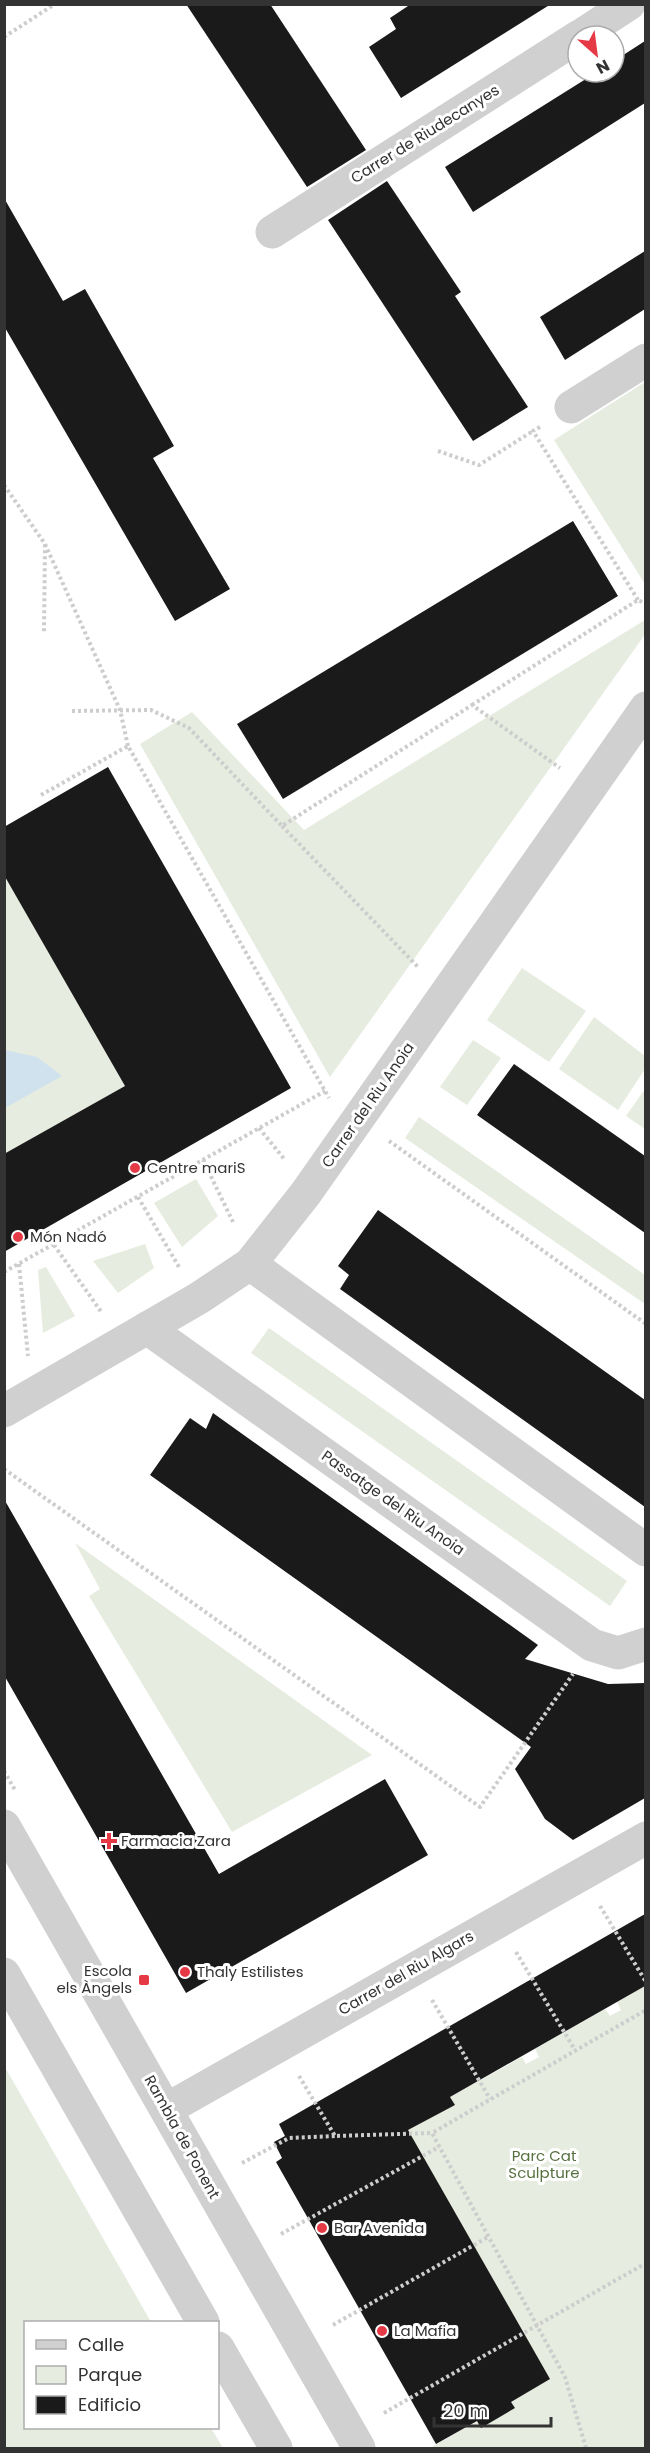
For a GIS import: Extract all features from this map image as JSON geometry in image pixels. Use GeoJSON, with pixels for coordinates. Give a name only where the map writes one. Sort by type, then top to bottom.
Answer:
{"type":"FeatureCollection","features":[{"type":"Feature","properties":{"kind":"street","name":"Carrer de Riudecanyes"},"geometry":{"type":"LineString","coordinates":[[599,24],[629,4]]}},
{"type":"Feature","properties":{"kind":"street","name":"Carrer de Riudecanyes"},"geometry":{"type":"LineString","coordinates":[[272,231],[566,45]]}},
{"type":"Feature","properties":{"kind":"street"},"geometry":{"type":"LineString","coordinates":[[571,407],[645,360]]}},
{"type":"Feature","properties":{"kind":"street","name":"Carrer del Riu Anoia"},"geometry":{"type":"LineString","coordinates":[[4,1411],[199,1298],[250,1264],[306,1193],[645,708]]}},
{"type":"Feature","properties":{"kind":"street"},"geometry":{"type":"LineString","coordinates":[[250,1264],[645,1550]]}},
{"type":"Feature","properties":{"kind":"street","name":"Passatge del Riu Anoia"},"geometry":{"type":"LineString","coordinates":[[147,1328],[592,1645],[618,1653],[645,1644]]}},
{"type":"Feature","properties":{"kind":"street","name":"Rambla de Ponent"},"geometry":{"type":"LineString","coordinates":[[4,1826],[360,2448]]}},
{"type":"Feature","properties":{"kind":"street","name":"Carrer del Riu Algars"},"geometry":{"type":"LineString","coordinates":[[167,2109],[645,1838]]}},
{"type":"Feature","properties":{"kind":"street"},"geometry":{"type":"LineString","coordinates":[[4,1974],[202,2321]]}},
{"type":"Feature","properties":{"kind":"street"},"geometry":{"type":"LineString","coordinates":[[219,2350],[276,2448]]}},
{"type":"Feature","properties":{"kind":"path"},"geometry":{"type":"LineString","coordinates":[[4,37],[55,4]]}},
{"type":"Feature","properties":{"kind":"path"},"geometry":{"type":"LineString","coordinates":[[438,451],[479,465],[571,407]]}},
{"type":"Feature","properties":{"kind":"path"},"geometry":{"type":"LineString","coordinates":[[534,431],[638,600],[645,604]]}},
{"type":"Feature","properties":{"kind":"path"},"geometry":{"type":"LineString","coordinates":[[4,484],[45,544],[120,710],[128,746],[330,1100]]}},
{"type":"Feature","properties":{"kind":"path"},"geometry":{"type":"LineString","coordinates":[[44,633],[45,544]]}},
{"type":"Feature","properties":{"kind":"path"},"geometry":{"type":"LineString","coordinates":[[282,826],[638,600]]}},
{"type":"Feature","properties":{"kind":"path"},"geometry":{"type":"LineString","coordinates":[[472,705],[561,769]]}},
{"type":"Feature","properties":{"kind":"path"},"geometry":{"type":"LineString","coordinates":[[72,711],[151,710],[189,728],[421,970]]}},
{"type":"Feature","properties":{"kind":"path"},"geometry":{"type":"LineString","coordinates":[[40,795],[128,746]]}},
{"type":"Feature","properties":{"kind":"path"},"geometry":{"type":"LineString","coordinates":[[4,1272],[325,1090]]}},
{"type":"Feature","properties":{"kind":"path"},"geometry":{"type":"LineString","coordinates":[[259,1128],[285,1161]]}},
{"type":"Feature","properties":{"kind":"path"},"geometry":{"type":"LineString","coordinates":[[389,1141],[645,1324]]}},
{"type":"Feature","properties":{"kind":"path"},"geometry":{"type":"LineString","coordinates":[[203,1160],[233,1222]]}},
{"type":"Feature","properties":{"kind":"path"},"geometry":{"type":"LineString","coordinates":[[138,1197],[179,1267]]}},
{"type":"Feature","properties":{"kind":"path"},"geometry":{"type":"LineString","coordinates":[[54,1245],[102,1314]]}},
{"type":"Feature","properties":{"kind":"path"},"geometry":{"type":"LineString","coordinates":[[19,1264],[28,1357]]}},
{"type":"Feature","properties":{"kind":"path"},"geometry":{"type":"LineString","coordinates":[[4,1469],[480,1807],[579,1665]]}},
{"type":"Feature","properties":{"kind":"path"},"geometry":{"type":"LineString","coordinates":[[596,1898],[645,1982]]}},
{"type":"Feature","properties":{"kind":"path"},"geometry":{"type":"LineString","coordinates":[[512,1946],[575,2050]]}},
{"type":"Feature","properties":{"kind":"path"},"geometry":{"type":"LineString","coordinates":[[429,1994],[490,2099]]}},
{"type":"Feature","properties":{"kind":"path"},"geometry":{"type":"LineString","coordinates":[[242,2163],[289,2138],[432,2133],[645,2010]]}},
{"type":"Feature","properties":{"kind":"path"},"geometry":{"type":"LineString","coordinates":[[295,2070],[335,2136]]}},
{"type":"Feature","properties":{"kind":"path"},"geometry":{"type":"LineString","coordinates":[[432,2133],[565,2378],[586,2448]]}},
{"type":"Feature","properties":{"kind":"path"},"geometry":{"type":"LineString","coordinates":[[281,2234],[439,2147]]}},
{"type":"Feature","properties":{"kind":"path"},"geometry":{"type":"LineString","coordinates":[[333,2325],[488,2237]]}},
{"type":"Feature","properties":{"kind":"path"},"geometry":{"type":"LineString","coordinates":[[384,2413],[645,2263]]}},
{"type":"Feature","properties":{"kind":"green space"},"geometry":{"type":"Polygon","coordinates":[[[645,382],[645,584],[554,440],[645,382]]]}},
{"type":"Feature","properties":{"kind":"green space"},"geometry":{"type":"Polygon","coordinates":[[[645,620],[645,634],[641,640],[330,1077],[140,744],[192,712],[304,830],[645,620]]]}},
{"type":"Feature","properties":{"kind":"green space"},"geometry":{"type":"Polygon","coordinates":[[[8,880],[125,1086],[5,1154],[4,882],[8,880]]]}},
{"type":"Feature","properties":{"kind":"green space"},"geometry":{"type":"Polygon","coordinates":[[[522,968],[586,1011],[549,1062],[487,1020],[522,968]]]}},
{"type":"Feature","properties":{"kind":"green space"},"geometry":{"type":"Polygon","coordinates":[[[594,1017],[645,1056],[645,1069],[618,1110],[559,1069],[594,1017]]]}},
{"type":"Feature","properties":{"kind":"green space"},"geometry":{"type":"Polygon","coordinates":[[[473,1040],[501,1058],[467,1105],[440,1087],[473,1040]]]}},
{"type":"Feature","properties":{"kind":"green space"},"geometry":{"type":"Polygon","coordinates":[[[645,1089],[645,1129],[626,1116],[645,1089]]]}},
{"type":"Feature","properties":{"kind":"green space"},"geometry":{"type":"Polygon","coordinates":[[[419,1117],[645,1275],[645,1304],[405,1138],[419,1117]]]}},
{"type":"Feature","properties":{"kind":"green space"},"geometry":{"type":"Polygon","coordinates":[[[196,1179],[218,1216],[182,1247],[154,1203],[196,1179]]]}},
{"type":"Feature","properties":{"kind":"green space"},"geometry":{"type":"Polygon","coordinates":[[[145,1244],[154,1268],[118,1293],[93,1261],[145,1244]]]}},
{"type":"Feature","properties":{"kind":"green space"},"geometry":{"type":"Polygon","coordinates":[[[46,1267],[75,1316],[43,1333],[38,1270],[46,1267]]]}},
{"type":"Feature","properties":{"kind":"green space"},"geometry":{"type":"Polygon","coordinates":[[[269,1328],[627,1581],[610,1606],[251,1353],[269,1328]]]}},
{"type":"Feature","properties":{"kind":"green space"},"geometry":{"type":"Polygon","coordinates":[[[75,1543],[372,1755],[232,1832],[89,1596],[100,1589],[75,1543]]]}},
{"type":"Feature","properties":{"kind":"green space","name":"Parc Cat Sculpture"},"geometry":{"type":"Polygon","coordinates":[[[645,1986],[645,2448],[430,2448],[477,2421],[481,2427],[511,2402],[404,2123],[455,2105],[450,2097],[522,2057],[526,2064],[539,2057],[535,2049],[605,2009],[610,2016],[621,2010],[617,2002],[645,1986]]]}},
{"type":"Feature","properties":{"kind":"green space"},"geometry":{"type":"Polygon","coordinates":[[[6,2069],[150,2321],[24,2321],[24,2429],[212,2429],[223,2448],[5,2448],[6,2069]]]}},
{"type":"Feature","properties":{"kind":"water"},"geometry":{"type":"Polygon","coordinates":[[[5,1050],[37,1057],[62,1076],[5,1108],[5,1050]]]}},
{"type":"Feature","properties":{"kind":"building"},"geometry":{"type":"Polygon","coordinates":[[[186,4],[270,4],[366,150],[307,187],[186,4]]]}},
{"type":"Feature","properties":{"kind":"building"},"geometry":{"type":"Polygon","coordinates":[[[411,4],[551,4],[401,98],[369,47],[396,29],[390,18],[411,4]]]}},
{"type":"Feature","properties":{"kind":"building"},"geometry":{"type":"Polygon","coordinates":[[[645,41],[645,103],[473,212],[445,167],[578,84],[626,84],[626,53],[645,41]]]}},
{"type":"Feature","properties":{"kind":"building"},"geometry":{"type":"Polygon","coordinates":[[[387,181],[461,292],[455,296],[528,407],[473,441],[328,220],[387,181]]]}},
{"type":"Feature","properties":{"kind":"building"},"geometry":{"type":"Polygon","coordinates":[[[4,198],[63,301],[85,289],[174,446],[153,458],[230,589],[175,621],[4,326],[4,198]]]}},
{"type":"Feature","properties":{"kind":"building"},"geometry":{"type":"Polygon","coordinates":[[[645,251],[645,309],[565,360],[540,317],[645,251]]]}},
{"type":"Feature","properties":{"kind":"building"},"geometry":{"type":"Polygon","coordinates":[[[573,521],[618,596],[283,799],[237,724],[573,521]]]}},
{"type":"Feature","properties":{"kind":"building"},"geometry":{"type":"Polygon","coordinates":[[[108,767],[291,1088],[4,1252],[4,1154],[125,1086],[4,875],[4,827],[108,767]]]}},
{"type":"Feature","properties":{"kind":"building"},"geometry":{"type":"Polygon","coordinates":[[[514,1064],[645,1156],[645,1233],[477,1115],[514,1064]]]}},
{"type":"Feature","properties":{"kind":"building"},"geometry":{"type":"Polygon","coordinates":[[[378,1210],[645,1400],[645,1507],[340,1289],[349,1275],[338,1266],[378,1210]]]}},
{"type":"Feature","properties":{"kind":"building"},"geometry":{"type":"Polygon","coordinates":[[[213,1413],[538,1645],[525,1659],[608,1684],[645,1683],[645,1798],[573,1840],[545,1819],[515,1769],[531,1747],[150,1475],[190,1418],[206,1429],[213,1413]]]}},
{"type":"Feature","properties":{"kind":"building"},"geometry":{"type":"Polygon","coordinates":[[[4,1499],[219,1874],[385,1779],[428,1855],[186,1993],[4,1675],[4,1499]]]}},
{"type":"Feature","properties":{"kind":"building"},"geometry":{"type":"Polygon","coordinates":[[[645,1914],[645,1986],[450,2097],[455,2105],[408,2130],[550,2379],[511,2402],[515,2408],[481,2428],[477,2421],[436,2444],[276,2162],[282,2158],[274,2142],[285,2136],[279,2124],[645,1914]]]}},
{"type":"Feature","properties":{"kind":"place","name":"Centre mariS"},"geometry":{"type":"Point","coordinates":[135,1168]}},
{"type":"Feature","properties":{"kind":"place","name":"Món Nadó"},"geometry":{"type":"Point","coordinates":[18,1237]}},
{"type":"Feature","properties":{"kind":"place","name":"Farmacia Zara"},"geometry":{"type":"Point","coordinates":[109,1841]}},
{"type":"Feature","properties":{"kind":"place","name":"Thaly Estilistes"},"geometry":{"type":"Point","coordinates":[185,1972]}},
{"type":"Feature","properties":{"kind":"place","name":"Escola els Àngels"},"geometry":{"type":"Point","coordinates":[144,1980]}},
{"type":"Feature","properties":{"kind":"place","name":"Bar Avenida"},"geometry":{"type":"Point","coordinates":[322,2228]}},
{"type":"Feature","properties":{"kind":"place","name":"La Mafia"},"geometry":{"type":"Point","coordinates":[382,2331]}}]}
